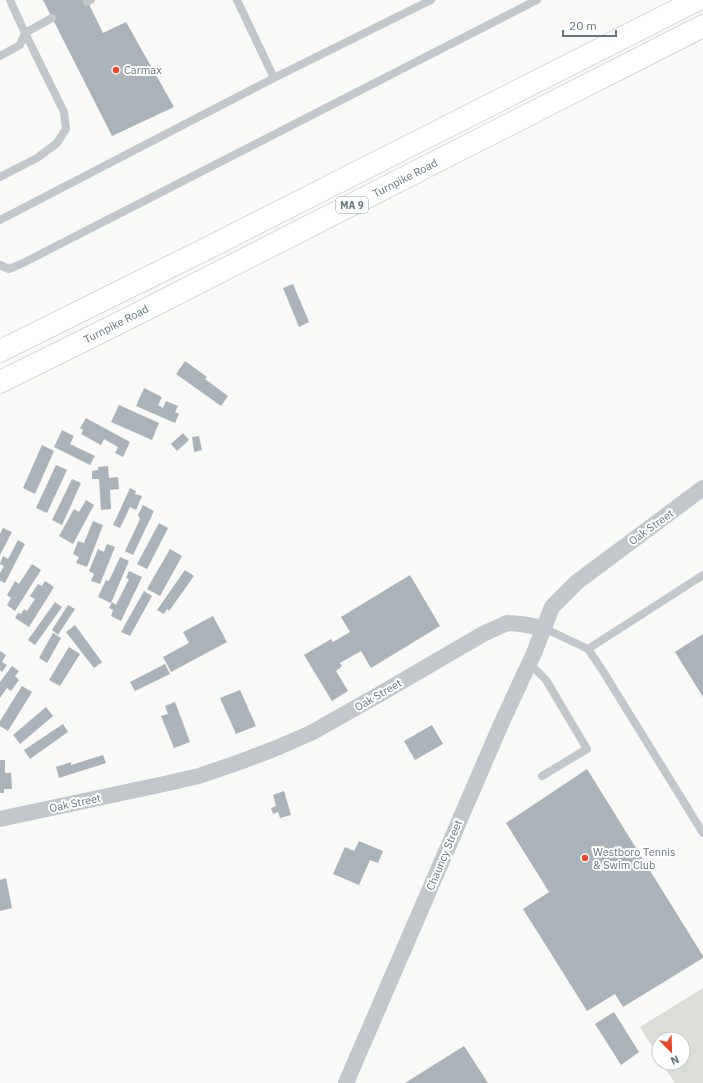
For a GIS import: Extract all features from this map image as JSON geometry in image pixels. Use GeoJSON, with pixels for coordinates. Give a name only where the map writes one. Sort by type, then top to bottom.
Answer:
{"type":"FeatureCollection","features":[{"type":"Feature","properties":{"kind":"highway","name":"MA 9"},"geometry":{"type":"LineString","coordinates":[[0,351],[216,244],[697,0]]}},
{"type":"Feature","properties":{"kind":"highway","name":"Turnpike Road"},"geometry":{"type":"LineString","coordinates":[[0,382],[135,315],[703,26]]}},
{"type":"Feature","properties":{"kind":"street","name":"Oak Street"},"geometry":{"type":"LineString","coordinates":[[0,819],[199,776],[237,763],[274,749],[311,732],[495,628],[507,623],[544,628],[552,607],[577,582],[703,488]]}},
{"type":"Feature","properties":{"kind":"street","name":"Chauncy Street"},"geometry":{"type":"LineString","coordinates":[[346,1083],[492,744],[544,628]]}},
{"type":"Feature","properties":{"kind":"lane"},"geometry":{"type":"LineString","coordinates":[[0,177],[37,158],[57,143],[66,129],[64,112],[10,0]]}},
{"type":"Feature","properties":{"kind":"lane"},"geometry":{"type":"LineString","coordinates":[[237,0],[274,78]]}},
{"type":"Feature","properties":{"kind":"lane"},"geometry":{"type":"LineString","coordinates":[[0,220],[274,78],[431,0]]}},
{"type":"Feature","properties":{"kind":"lane"},"geometry":{"type":"LineString","coordinates":[[0,265],[9,270],[537,0]]}},
{"type":"Feature","properties":{"kind":"lane"},"geometry":{"type":"LineString","coordinates":[[0,56],[20,44],[25,33],[52,18]]}},
{"type":"Feature","properties":{"kind":"lane"},"geometry":{"type":"LineString","coordinates":[[588,649],[703,574]]}},
{"type":"Feature","properties":{"kind":"lane"},"geometry":{"type":"LineString","coordinates":[[544,628],[588,649],[703,833]]}},
{"type":"Feature","properties":{"kind":"lane"},"geometry":{"type":"LineString","coordinates":[[529,663],[546,680],[587,750],[542,776]]}},
{"type":"Feature","properties":{"kind":"shaded area"},"geometry":{"type":"Polygon","coordinates":[[[703,988],[703,1083],[675,1083],[667,1071],[691,1071],[691,1031],[651,1031],[651,1045],[640,1027],[703,988]]]}},
{"type":"Feature","properties":{"kind":"building","name":"Carmax"},"geometry":{"type":"Polygon","coordinates":[[[43,0],[87,0],[103,33],[126,22],[174,107],[112,136],[43,0]]]}},
{"type":"Feature","properties":{"kind":"building"},"geometry":{"type":"Polygon","coordinates":[[[293,284],[309,322],[299,327],[283,288],[293,284]]]}},
{"type":"Feature","properties":{"kind":"building"},"geometry":{"type":"Polygon","coordinates":[[[185,361],[207,377],[205,379],[228,396],[221,406],[176,374],[185,361]]]}},
{"type":"Feature","properties":{"kind":"building"},"geometry":{"type":"Polygon","coordinates":[[[144,388],[162,397],[158,405],[163,408],[166,401],[178,406],[175,412],[179,414],[175,423],[136,406],[144,388]]]}},
{"type":"Feature","properties":{"kind":"building"},"geometry":{"type":"Polygon","coordinates":[[[119,405],[159,423],[152,440],[111,422],[119,405]]]}},
{"type":"Feature","properties":{"kind":"building"},"geometry":{"type":"Polygon","coordinates":[[[86,418],[130,442],[123,457],[115,453],[118,447],[104,439],[101,445],[81,434],[83,430],[80,428],[86,418]]]}},
{"type":"Feature","properties":{"kind":"building"},"geometry":{"type":"Polygon","coordinates":[[[62,430],[74,436],[70,444],[95,456],[90,465],[54,447],[62,430]]]}},
{"type":"Feature","properties":{"kind":"building"},"geometry":{"type":"Polygon","coordinates":[[[183,433],[189,440],[177,451],[171,444],[183,433]]]}},
{"type":"Feature","properties":{"kind":"building"},"geometry":{"type":"Polygon","coordinates":[[[199,436],[202,450],[194,452],[192,437],[199,436]]]}},
{"type":"Feature","properties":{"kind":"building"},"geometry":{"type":"Polygon","coordinates":[[[42,445],[54,451],[35,494],[23,488],[42,445]]]}},
{"type":"Feature","properties":{"kind":"building"},"geometry":{"type":"Polygon","coordinates":[[[56,465],[67,470],[47,513],[36,508],[56,465]]]}},
{"type":"Feature","properties":{"kind":"building"},"geometry":{"type":"Polygon","coordinates":[[[108,466],[109,478],[118,477],[119,489],[110,490],[111,509],[101,510],[99,479],[92,479],[92,471],[98,470],[98,467],[108,466]]]}},
{"type":"Feature","properties":{"kind":"building"},"geometry":{"type":"Polygon","coordinates":[[[72,479],[81,483],[62,525],[52,520],[72,479]]]}},
{"type":"Feature","properties":{"kind":"building"},"geometry":{"type":"Polygon","coordinates":[[[130,488],[136,491],[135,494],[142,496],[136,510],[130,507],[120,528],[113,525],[130,488]]]}},
{"type":"Feature","properties":{"kind":"building"},"geometry":{"type":"Polygon","coordinates":[[[86,500],[94,505],[73,544],[59,536],[74,509],[79,512],[86,500]]]}},
{"type":"Feature","properties":{"kind":"building"},"geometry":{"type":"Polygon","coordinates":[[[143,505],[154,511],[133,555],[125,551],[140,519],[138,515],[143,505]]]}},
{"type":"Feature","properties":{"kind":"building"},"geometry":{"type":"Polygon","coordinates":[[[93,521],[103,525],[87,567],[76,563],[79,557],[73,554],[78,541],[84,543],[93,521]]]}},
{"type":"Feature","properties":{"kind":"building"},"geometry":{"type":"Polygon","coordinates":[[[159,523],[168,528],[147,569],[137,564],[159,523]]]}},
{"type":"Feature","properties":{"kind":"building"},"geometry":{"type":"Polygon","coordinates":[[[3,528],[12,532],[0,555],[0,534],[3,528]]]}},
{"type":"Feature","properties":{"kind":"building"},"geometry":{"type":"Polygon","coordinates":[[[18,540],[25,544],[5,583],[0,581],[0,573],[4,566],[0,563],[3,556],[8,559],[18,540]]]}},
{"type":"Feature","properties":{"kind":"building"},"geometry":{"type":"Polygon","coordinates":[[[107,544],[115,547],[100,584],[91,581],[94,574],[89,571],[98,549],[104,552],[107,544]]]}},
{"type":"Feature","properties":{"kind":"building"},"geometry":{"type":"Polygon","coordinates":[[[170,549],[182,556],[160,596],[147,589],[170,549]]]}},
{"type":"Feature","properties":{"kind":"building"},"geometry":{"type":"Polygon","coordinates":[[[120,557],[129,561],[111,603],[98,597],[106,580],[109,581],[120,557]]]}},
{"type":"Feature","properties":{"kind":"building"},"geometry":{"type":"Polygon","coordinates":[[[32,564],[41,570],[15,611],[7,605],[11,598],[7,595],[15,581],[19,584],[32,564]]]}},
{"type":"Feature","properties":{"kind":"building"},"geometry":{"type":"Polygon","coordinates":[[[185,570],[194,576],[169,611],[167,609],[164,614],[157,610],[185,570]]]}},
{"type":"Feature","properties":{"kind":"building"},"geometry":{"type":"Polygon","coordinates":[[[129,571],[142,577],[121,621],[111,616],[113,610],[109,608],[112,602],[116,605],[129,579],[126,578],[129,571]]]}},
{"type":"Feature","properties":{"kind":"building"},"geometry":{"type":"Polygon","coordinates":[[[410,575],[440,626],[371,668],[361,651],[340,663],[342,666],[336,671],[348,691],[332,701],[304,655],[331,639],[333,642],[350,632],[341,617],[410,575]]]}},
{"type":"Feature","properties":{"kind":"building"},"geometry":{"type":"Polygon","coordinates":[[[45,581],[54,587],[29,627],[15,618],[18,613],[21,614],[24,609],[27,611],[35,599],[30,596],[38,584],[42,586],[45,581]]]}},
{"type":"Feature","properties":{"kind":"building"},"geometry":{"type":"Polygon","coordinates":[[[144,591],[152,596],[130,636],[121,632],[144,591]]]}},
{"type":"Feature","properties":{"kind":"building"},"geometry":{"type":"Polygon","coordinates":[[[55,602],[62,607],[35,645],[28,640],[55,602]]]}},
{"type":"Feature","properties":{"kind":"building"},"geometry":{"type":"Polygon","coordinates":[[[68,605],[75,609],[58,635],[52,630],[68,605]]]}},
{"type":"Feature","properties":{"kind":"building"},"geometry":{"type":"Polygon","coordinates":[[[213,616],[227,642],[171,672],[163,657],[189,643],[183,632],[213,616]]]}},
{"type":"Feature","properties":{"kind":"building"},"geometry":{"type":"Polygon","coordinates":[[[75,625],[102,662],[94,668],[66,632],[75,625]]]}},
{"type":"Feature","properties":{"kind":"building"},"geometry":{"type":"Polygon","coordinates":[[[53,633],[61,638],[47,663],[39,658],[53,633]]]}},
{"type":"Feature","properties":{"kind":"building"},"geometry":{"type":"Polygon","coordinates":[[[703,634],[703,697],[675,652],[703,634]]]}},
{"type":"Feature","properties":{"kind":"building"},"geometry":{"type":"Polygon","coordinates":[[[69,647],[80,654],[60,686],[49,680],[69,647]]]}},
{"type":"Feature","properties":{"kind":"building"},"geometry":{"type":"Polygon","coordinates":[[[0,651],[6,655],[2,662],[7,665],[2,672],[0,670],[0,651]]]}},
{"type":"Feature","properties":{"kind":"building"},"geometry":{"type":"Polygon","coordinates":[[[165,664],[170,674],[135,691],[130,682],[165,664]]]}},
{"type":"Feature","properties":{"kind":"building"},"geometry":{"type":"Polygon","coordinates":[[[12,666],[19,671],[15,676],[19,680],[11,691],[7,688],[0,698],[0,682],[12,666]]]}},
{"type":"Feature","properties":{"kind":"building"},"geometry":{"type":"Polygon","coordinates":[[[22,686],[32,692],[8,731],[0,726],[0,721],[22,686]]]}},
{"type":"Feature","properties":{"kind":"building"},"geometry":{"type":"Polygon","coordinates":[[[240,690],[256,726],[236,734],[220,698],[240,690]]]}},
{"type":"Feature","properties":{"kind":"building"},"geometry":{"type":"Polygon","coordinates":[[[175,702],[190,742],[174,748],[161,716],[168,714],[165,706],[175,702]]]}},
{"type":"Feature","properties":{"kind":"building"},"geometry":{"type":"Polygon","coordinates":[[[46,707],[53,716],[20,744],[13,735],[46,707]]]}},
{"type":"Feature","properties":{"kind":"building"},"geometry":{"type":"Polygon","coordinates":[[[63,724],[68,732],[30,759],[24,750],[63,724]]]}},
{"type":"Feature","properties":{"kind":"building"},"geometry":{"type":"Polygon","coordinates":[[[432,725],[443,744],[415,760],[404,741],[432,725]]]}},
{"type":"Feature","properties":{"kind":"building"},"geometry":{"type":"Polygon","coordinates":[[[103,755],[106,763],[59,778],[56,767],[71,762],[71,765],[103,755]]]}},
{"type":"Feature","properties":{"kind":"building"},"geometry":{"type":"Polygon","coordinates":[[[0,760],[5,760],[5,773],[11,773],[12,789],[4,789],[4,793],[0,793],[0,760]]]}},
{"type":"Feature","properties":{"kind":"building","name":"Westboro Tennis & Swim Club"},"geometry":{"type":"Polygon","coordinates":[[[587,769],[703,958],[623,1007],[615,994],[587,1011],[523,909],[549,892],[506,823],[587,769]]]}},
{"type":"Feature","properties":{"kind":"building"},"geometry":{"type":"Polygon","coordinates":[[[284,791],[291,815],[280,818],[278,812],[273,814],[271,808],[276,806],[273,795],[284,791]]]}},
{"type":"Feature","properties":{"kind":"building"},"geometry":{"type":"Polygon","coordinates":[[[359,841],[383,851],[378,863],[370,860],[359,885],[333,874],[345,847],[354,851],[359,841]]]}},
{"type":"Feature","properties":{"kind":"building"},"geometry":{"type":"Polygon","coordinates":[[[6,878],[12,908],[0,911],[0,880],[6,878]]]}},
{"type":"Feature","properties":{"kind":"building"},"geometry":{"type":"Polygon","coordinates":[[[614,1012],[639,1052],[621,1065],[595,1024],[614,1012]]]}},
{"type":"Feature","properties":{"kind":"building"},"geometry":{"type":"Polygon","coordinates":[[[464,1046],[488,1083],[405,1083],[464,1046]]]}},
{"type":"Feature","properties":{"kind":"place","name":"Carmax"},"geometry":{"type":"Point","coordinates":[116,70]}},
{"type":"Feature","properties":{"kind":"place","name":"Westboro Tennis & Swim Club"},"geometry":{"type":"Point","coordinates":[585,858]}}]}
